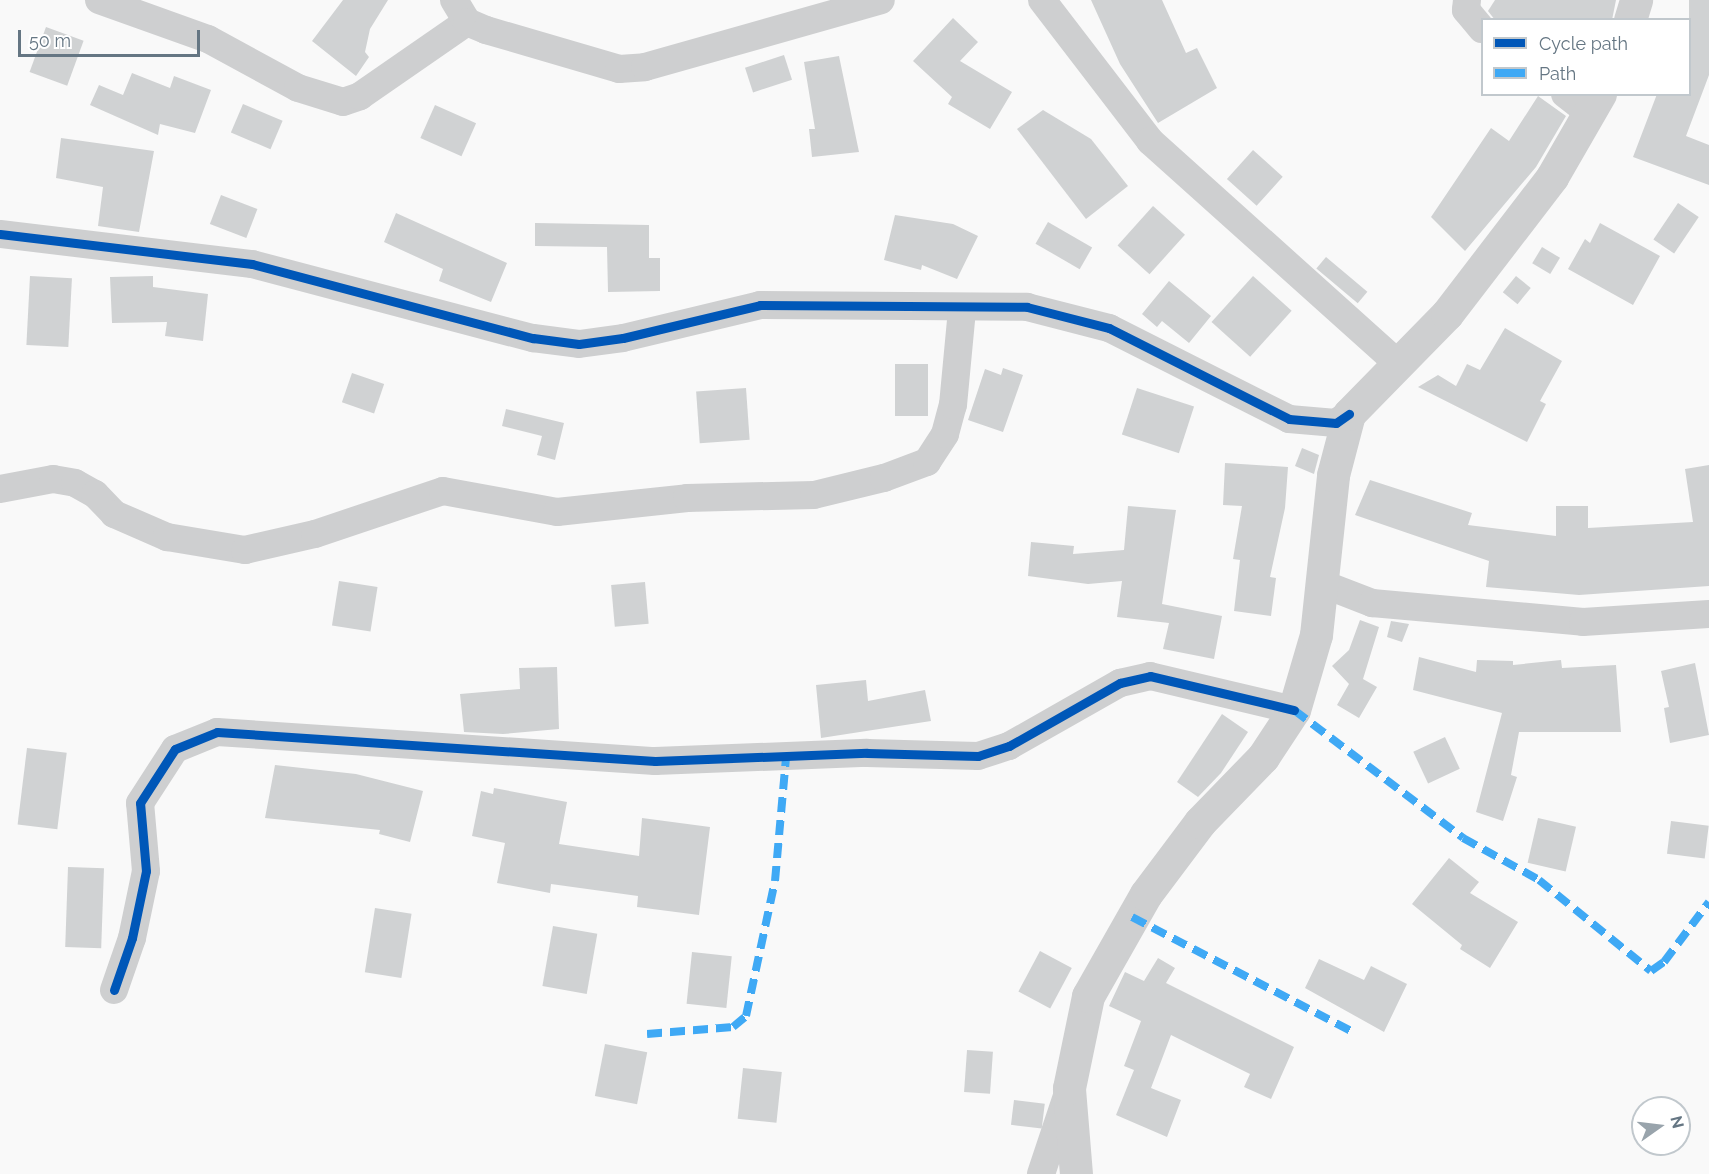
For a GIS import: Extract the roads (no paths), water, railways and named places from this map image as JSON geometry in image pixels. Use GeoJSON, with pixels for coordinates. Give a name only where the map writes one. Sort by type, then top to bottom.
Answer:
{"type":"FeatureCollection","features":[{"type":"Feature","properties":{"kind":"street"},"geometry":{"type":"LineString","coordinates":[[99,0],[208,39],[298,88],[343,102],[370,89],[461,11],[619,69],[645,67],[881,0]]}},
{"type":"Feature","properties":{"kind":"street"},"geometry":{"type":"LineString","coordinates":[[1042,0],[1150,141],[1396,362]]}},
{"type":"Feature","properties":{"kind":"street"},"geometry":{"type":"LineString","coordinates":[[1467,0],[1466,10],[1481,27]]}},
{"type":"Feature","properties":{"kind":"street"},"geometry":{"type":"LineString","coordinates":[[1631,18],[1636,0]]}},
{"type":"Feature","properties":{"kind":"street"},"geometry":{"type":"LineString","coordinates":[[0,234],[252,264],[533,338],[579,344],[623,338],[760,305],[962,310],[1027,307],[1110,328],[1289,419],[1336,423],[1349,414],[1396,362],[1447,314],[1552,177],[1585,101]]}},
{"type":"Feature","properties":{"kind":"street"},"geometry":{"type":"LineString","coordinates":[[0,489],[53,478],[75,483],[95,494],[114,514],[167,537],[245,550],[315,534],[443,491],[557,512],[687,498],[814,495],[884,478],[927,462],[945,434],[953,405],[962,310]]}},
{"type":"Feature","properties":{"kind":"street"},"geometry":{"type":"LineString","coordinates":[[1041,1174],[1069,1088],[1088,996],[1146,894],[1200,822],[1263,757],[1294,710],[1316,635],[1333,475],[1349,414]]}},
{"type":"Feature","properties":{"kind":"street"},"geometry":{"type":"LineString","coordinates":[[1323,584],[1372,603],[1583,622],[1709,614]]}},
{"type":"Feature","properties":{"kind":"street"},"geometry":{"type":"LineString","coordinates":[[114,990],[132,938],[146,871],[140,802],[175,749],[217,732],[655,761],[867,753],[978,756],[1009,746],[1120,683],[1150,676],[1294,710]]}},
{"type":"Feature","properties":{"kind":"street"},"geometry":{"type":"LineString","coordinates":[[1069,1088],[1076,1174]]}}]}
